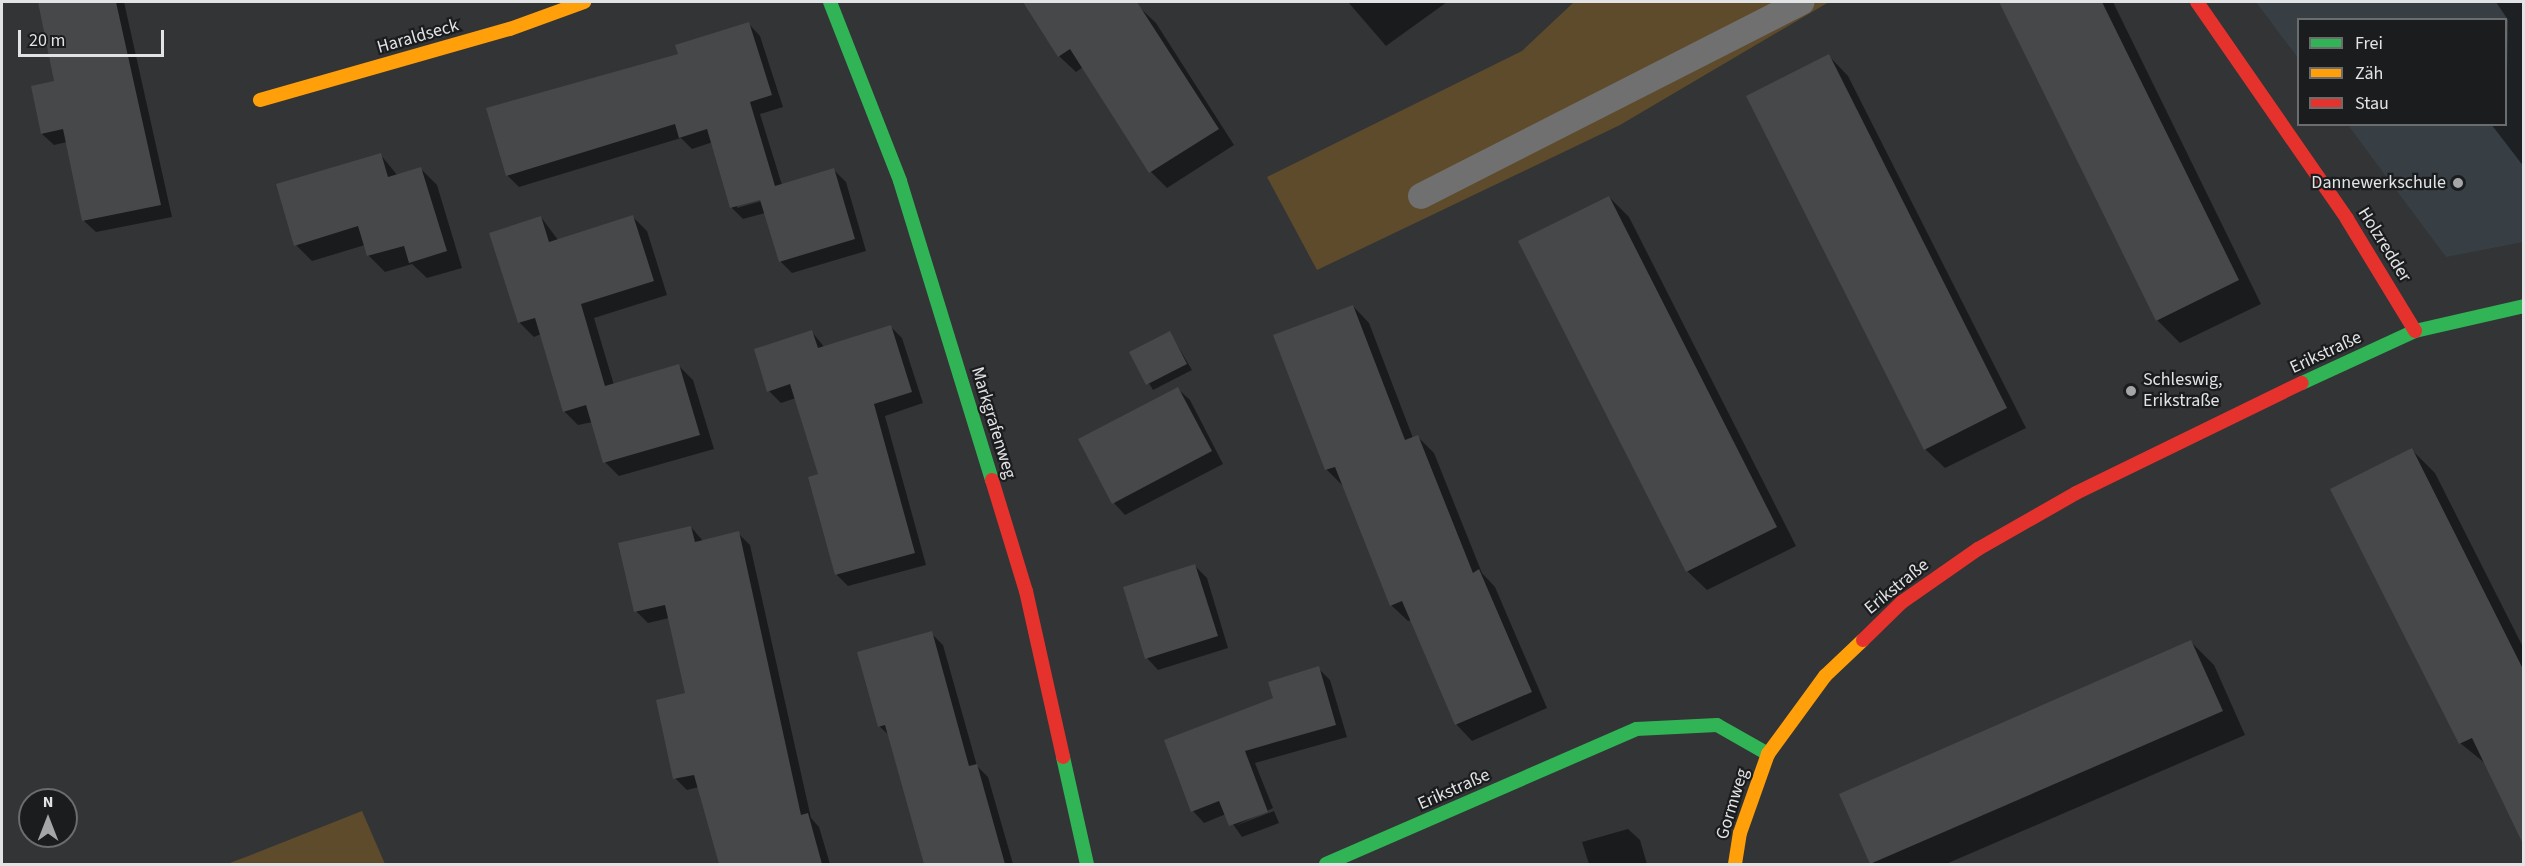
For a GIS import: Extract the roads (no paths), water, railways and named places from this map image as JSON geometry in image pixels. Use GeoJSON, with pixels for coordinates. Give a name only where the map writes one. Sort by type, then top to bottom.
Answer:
{"type":"FeatureCollection","features":[{"type":"Feature","properties":{"kind":"street","name":"Haraldseck"},"geometry":{"type":"LineString","coordinates":[[260,100],[510,29],[584,2]]}},
{"type":"Feature","properties":{"kind":"street","name":"Markgrafenweg"},"geometry":{"type":"LineString","coordinates":[[830,2],[900,181],[1026,591],[1087,864]]}},
{"type":"Feature","properties":{"kind":"street","name":"Holzredder"},"geometry":{"type":"LineString","coordinates":[[2197,2],[2347,219],[2415,331]]}},
{"type":"Feature","properties":{"kind":"street","name":"Erikstraße"},"geometry":{"type":"LineString","coordinates":[[1326,864],[1636,729],[1717,725],[1768,754],[1825,676],[1902,602],[1978,549],[2076,493],[2194,433],[2415,331],[2523,306]]}},
{"type":"Feature","properties":{"kind":"street","name":"Gormweg"},"geometry":{"type":"LineString","coordinates":[[1735,864],[1740,833],[1768,754]]}},
{"type":"Feature","properties":{"kind":"lane"},"geometry":{"type":"LineString","coordinates":[[1421,196],[1801,2]]}},
{"type":"Feature","properties":{"kind":"place","name":"Dannewerkschule"},"geometry":{"type":"Point","coordinates":[2458,183]}},
{"type":"Feature","properties":{"kind":"place","name":"Schleswig, Erikstraße"},"geometry":{"type":"Point","coordinates":[2131,391]}}]}
